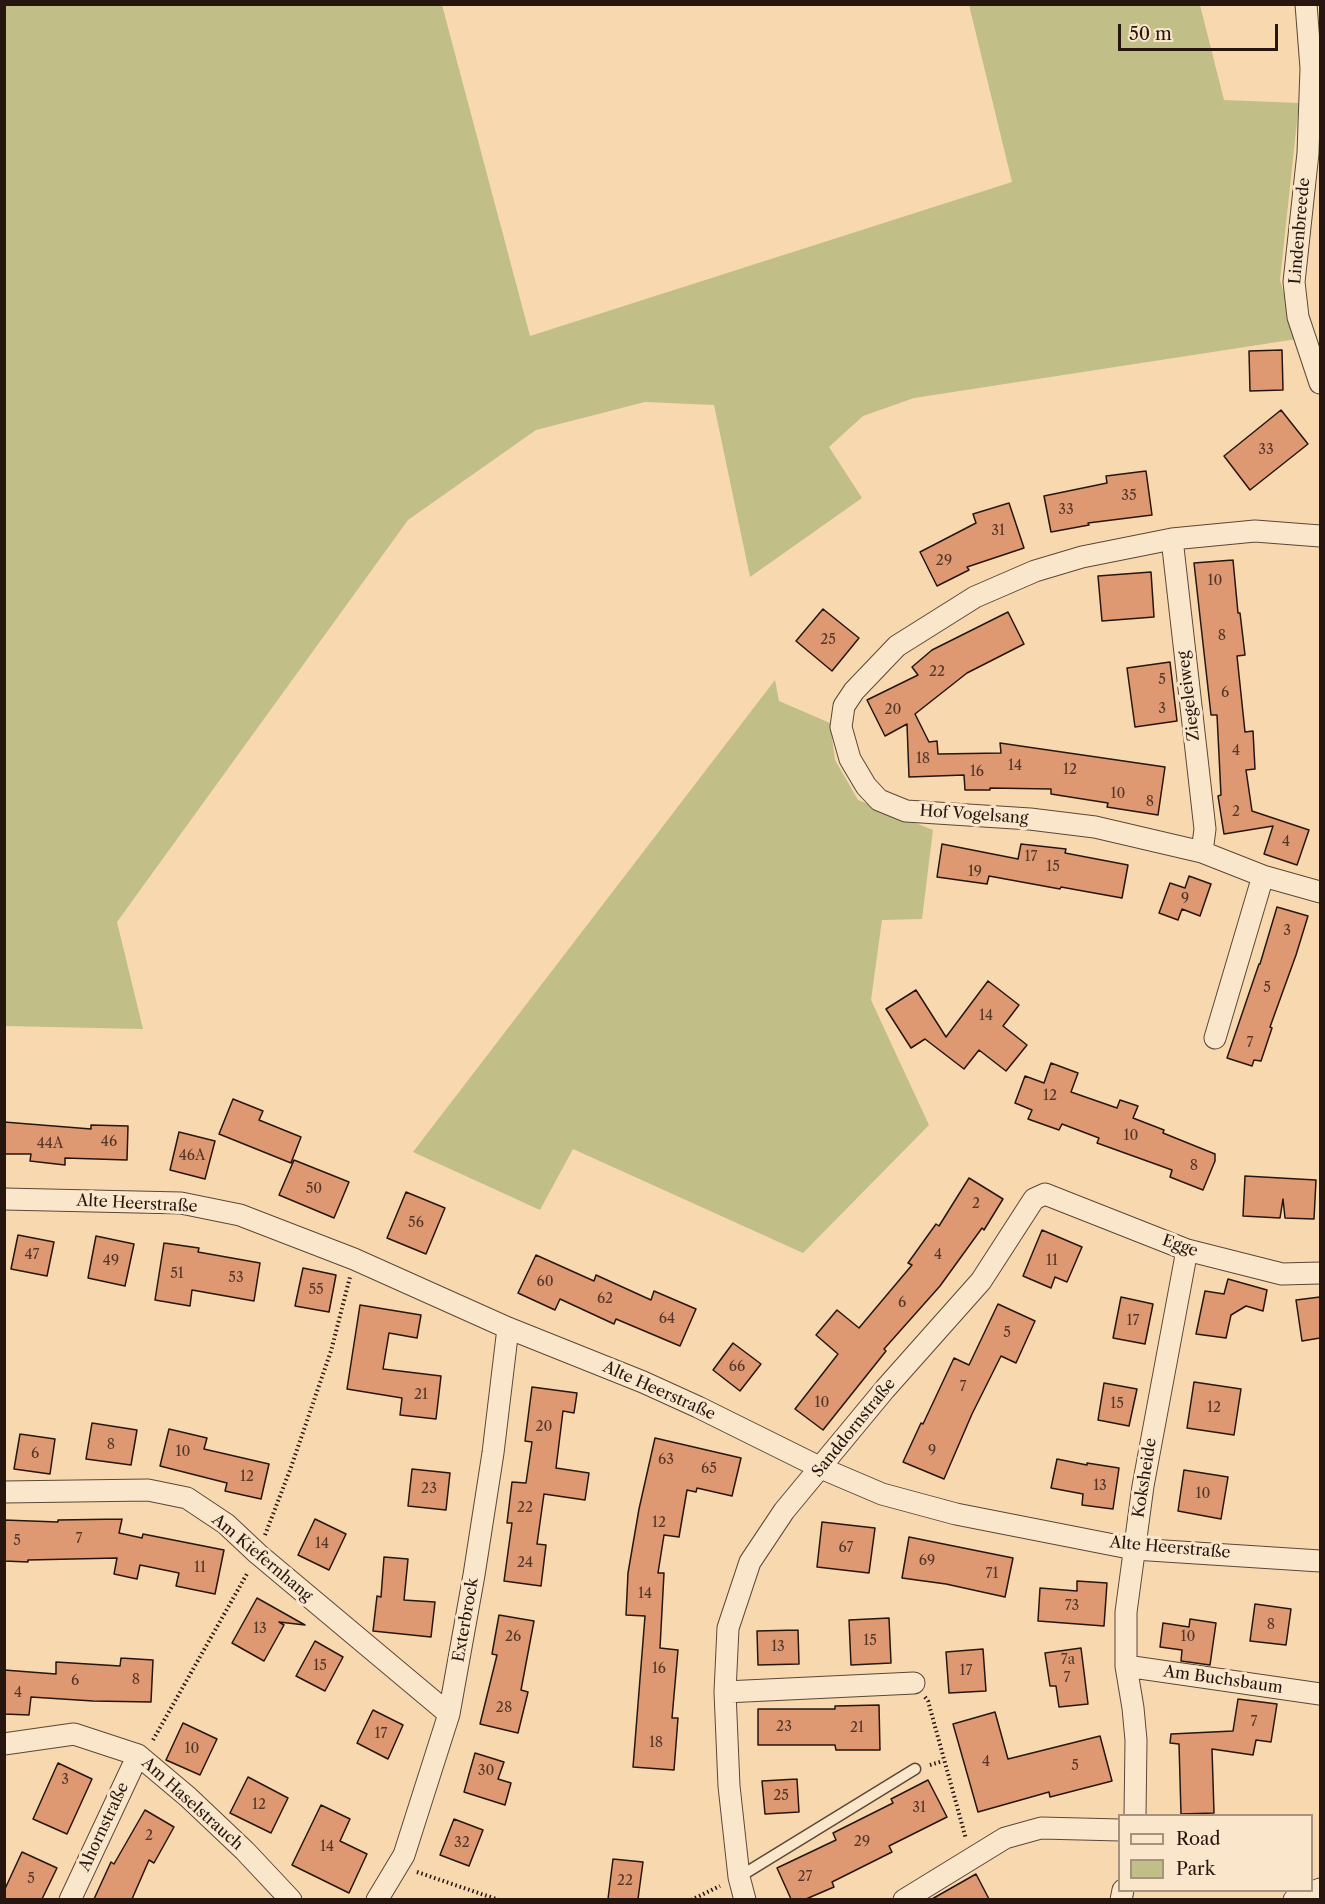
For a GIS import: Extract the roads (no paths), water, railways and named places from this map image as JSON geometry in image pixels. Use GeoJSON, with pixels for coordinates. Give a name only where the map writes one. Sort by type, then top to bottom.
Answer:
{"type":"FeatureCollection","features":[{"type":"Feature","properties":{"kind":"street","name":"Lindenbreede"},"geometry":{"type":"LineString","coordinates":[[1306,4],[1311,68],[1308,153],[1294,282],[1298,316],[1320,382]]}},
{"type":"Feature","properties":{"kind":"street","name":"Hof Vogelsang"},"geometry":{"type":"LineString","coordinates":[[1320,536],[1255,531],[1172,539],[1082,557],[1035,571],[975,597],[897,646],[854,691],[844,706],[841,727],[850,759],[866,786],[879,800],[906,811],[1030,819],[1095,827],[1202,852],[1263,876],[1320,892]]}},
{"type":"Feature","properties":{"kind":"street","name":"Ziegeleiweg"},"geometry":{"type":"LineString","coordinates":[[1172,539],[1205,830],[1202,852]]}},
{"type":"Feature","properties":{"kind":"street"},"geometry":{"type":"LineString","coordinates":[[1215,1038],[1263,876]]}},
{"type":"Feature","properties":{"kind":"street","name":"Egge"},"geometry":{"type":"LineString","coordinates":[[1045,1194],[1187,1250],[1282,1274],[1320,1273]]}},
{"type":"Feature","properties":{"kind":"street","name":"Sanddornstraße"},"geometry":{"type":"LineString","coordinates":[[745,1899],[739,1877],[729,1786],[725,1692],[728,1628],[750,1562],[784,1511],[885,1389],[981,1281],[1034,1199],[1045,1194]]}},
{"type":"Feature","properties":{"kind":"street","name":"Alte Heerstraße"},"geometry":{"type":"LineString","coordinates":[[4,1199],[180,1203],[240,1215],[354,1259],[508,1328],[698,1407],[821,1468],[882,1494],[956,1514],[1134,1548],[1320,1561]]}},
{"type":"Feature","properties":{"kind":"street","name":"Koksheide"},"geometry":{"type":"LineString","coordinates":[[1135,1814],[1136,1740],[1126,1666],[1126,1612],[1143,1486],[1187,1250]]}},
{"type":"Feature","properties":{"kind":"street","name":"Exterbrock"},"geometry":{"type":"LineString","coordinates":[[377,1899],[404,1855],[449,1714],[493,1453],[508,1328]]}},
{"type":"Feature","properties":{"kind":"street","name":"Am Kiefernhang"},"geometry":{"type":"LineString","coordinates":[[4,1492],[148,1490],[187,1498],[226,1524],[258,1554],[449,1714]]}},
{"type":"Feature","properties":{"kind":"street","name":"Am Buchsbaum"},"geometry":{"type":"LineString","coordinates":[[1126,1666],[1320,1694]]}},
{"type":"Feature","properties":{"kind":"street"},"geometry":{"type":"LineString","coordinates":[[725,1692],[914,1683]]}},
{"type":"Feature","properties":{"kind":"street","name":"Am Haselstrauch"},"geometry":{"type":"LineString","coordinates":[[4,1744],[74,1734],[138,1755],[189,1797],[291,1899]]}},
{"type":"Feature","properties":{"kind":"street","name":"Ahornstraße"},"geometry":{"type":"LineString","coordinates":[[70,1899],[138,1755]]}},
{"type":"Feature","properties":{"kind":"street"},"geometry":{"type":"LineString","coordinates":[[903,1899],[1005,1838],[1041,1828],[1118,1830]]}},
{"type":"Feature","properties":{"kind":"street"},"geometry":{"type":"LineString","coordinates":[[1294,1899],[1312,1892]]}},
{"type":"Feature","properties":{"kind":"lane"},"geometry":{"type":"LineString","coordinates":[[739,1877],[915,1769]]}}]}
